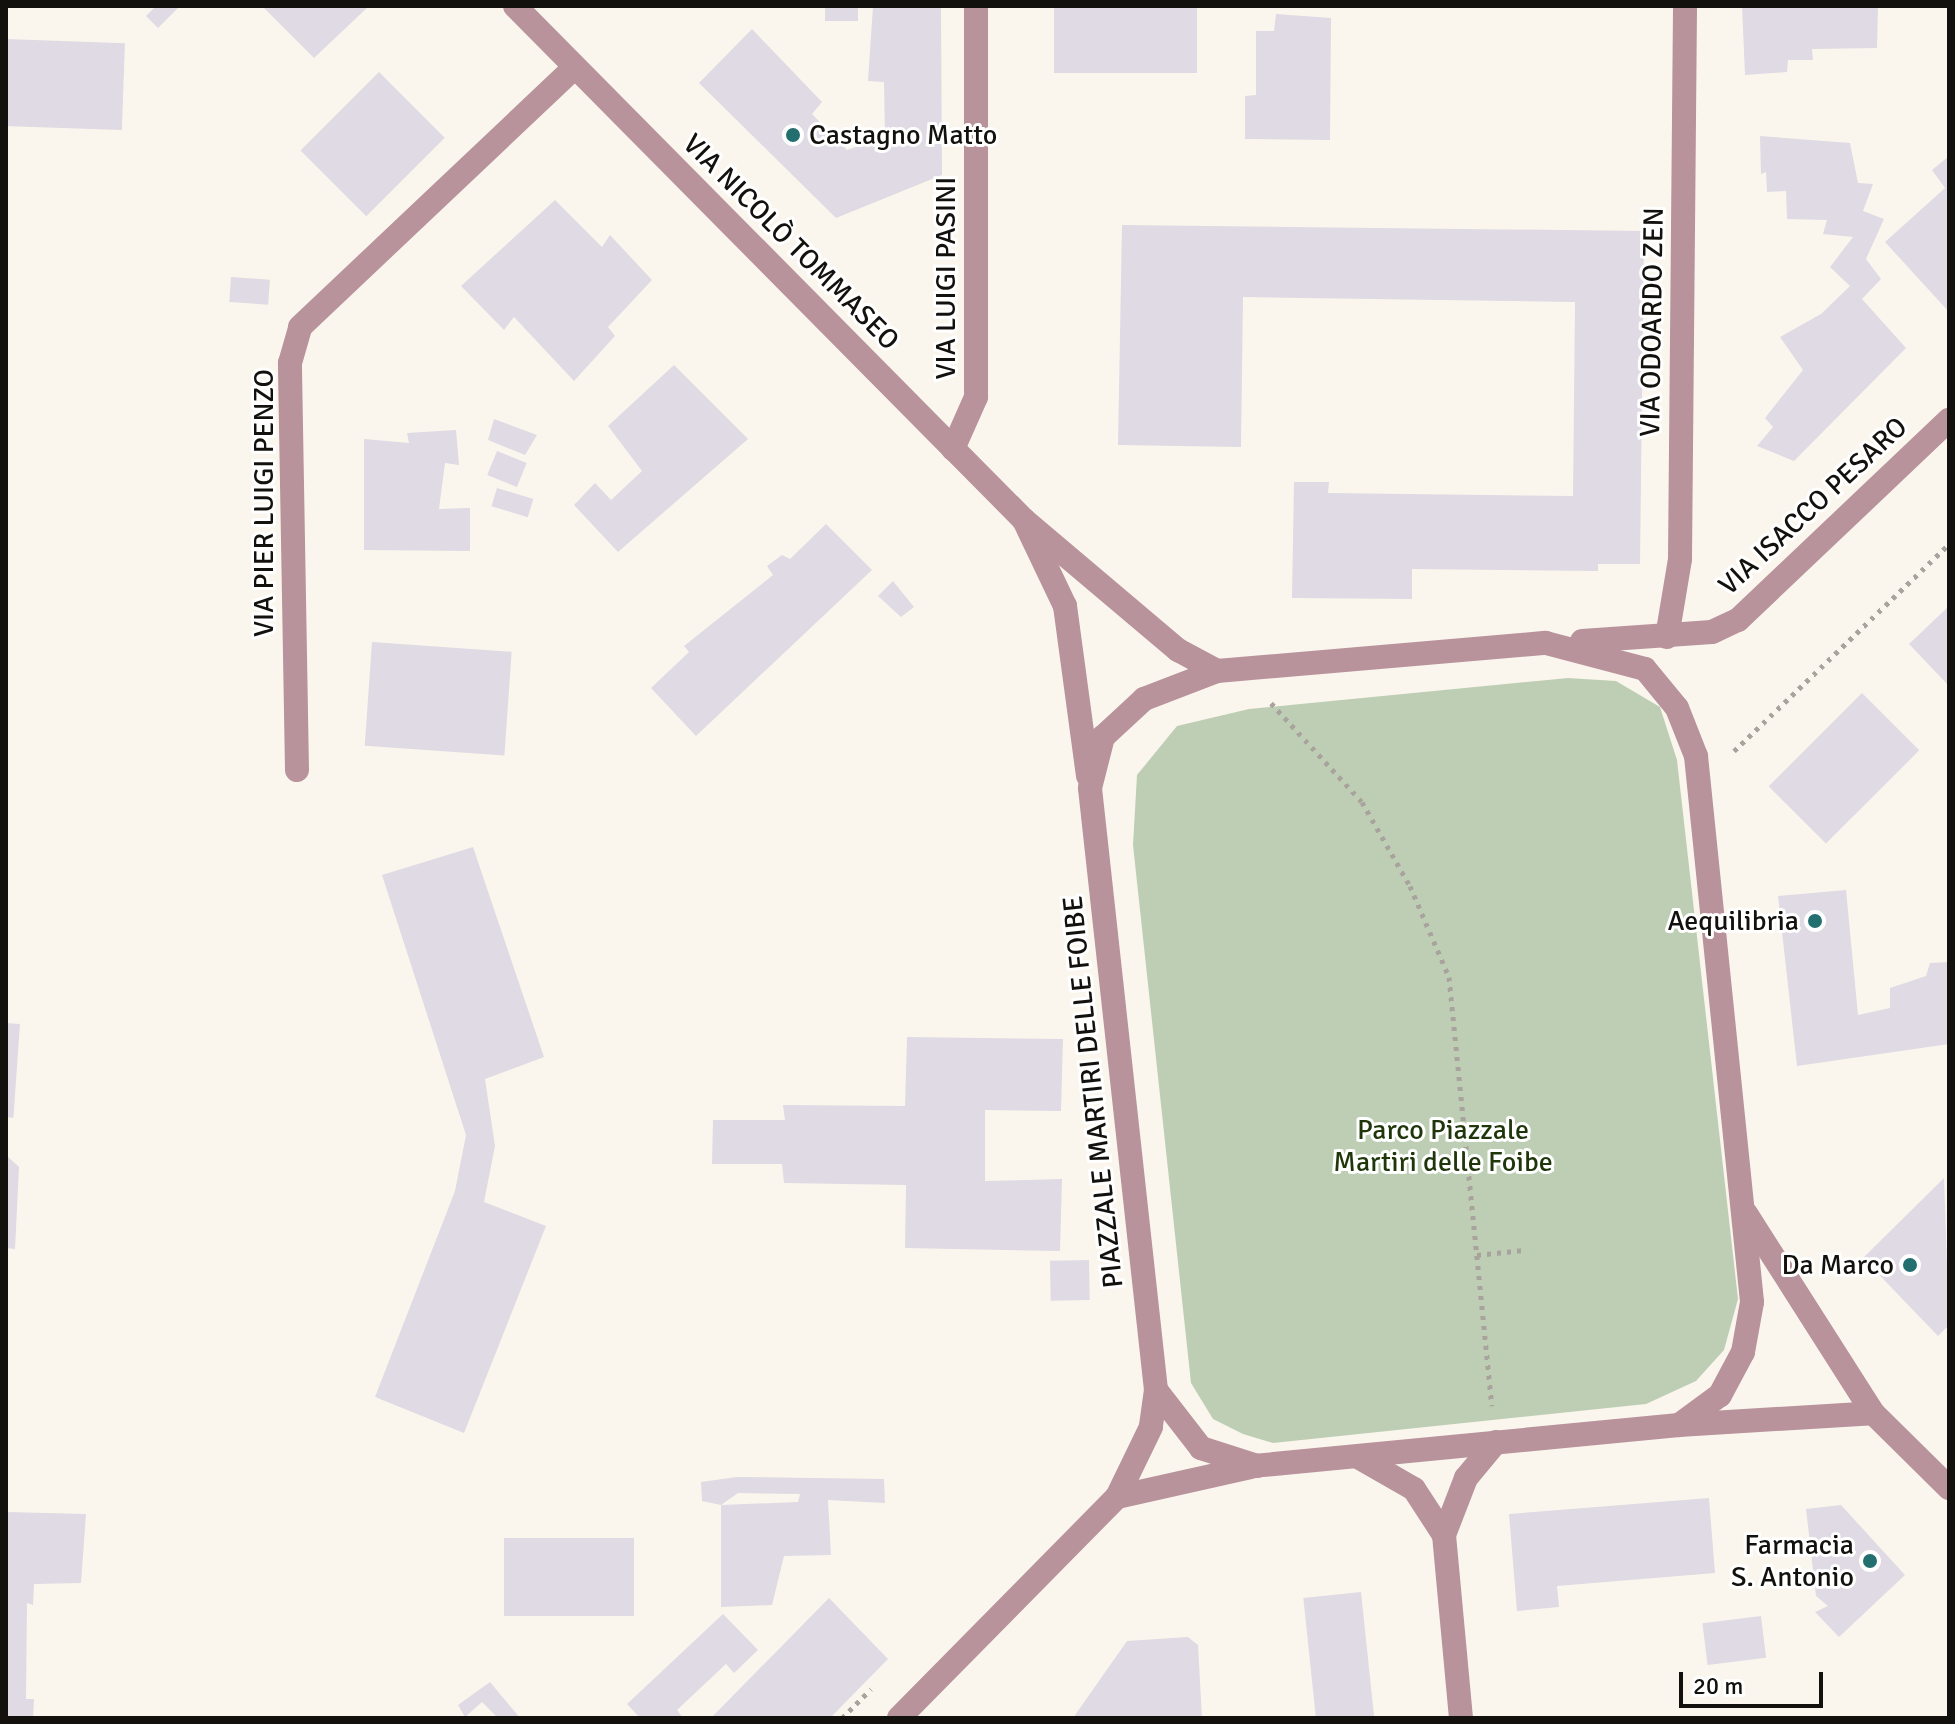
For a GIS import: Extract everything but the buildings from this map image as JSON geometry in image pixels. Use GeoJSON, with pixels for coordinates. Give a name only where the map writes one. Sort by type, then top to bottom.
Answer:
{"type":"FeatureCollection","features":[{"type":"Feature","properties":{"kind":"street","name":"VIA NICOLÒ TOMMASEO"},"geometry":{"type":"LineString","coordinates":[[515,6],[1024,520]]}},
{"type":"Feature","properties":{"kind":"street","name":"VIA LUIGI PASINI"},"geometry":{"type":"LineString","coordinates":[[953,449],[976,397],[976,6]]}},
{"type":"Feature","properties":{"kind":"street","name":"VIA ODOARDO ZEN"},"geometry":{"type":"LineString","coordinates":[[1667,637],[1680,559],[1685,6]]}},
{"type":"Feature","properties":{"kind":"street","name":"VIA PIER LUIGI PENZO"},"geometry":{"type":"LineString","coordinates":[[297,770],[290,363],[300,327],[575,67]]}},
{"type":"Feature","properties":{"kind":"street","name":"VIA ISACCO PESARO"},"geometry":{"type":"LineString","coordinates":[[1667,637],[1738,620],[1949,420]]}},
{"type":"Feature","properties":{"kind":"street","name":"PIAZZALE MARTIRI DELLE FOIBE"},"geometry":{"type":"LineString","coordinates":[[1024,520],[1065,606],[1090,788],[1156,1390],[1151,1427],[1117,1497]]}},
{"type":"Feature","properties":{"kind":"street"},"geometry":{"type":"LineString","coordinates":[[1024,520],[1178,650],[1229,670]]}},
{"type":"Feature","properties":{"kind":"street","name":"PIAZZALE MARTIRI DELLE FOIBE"},"geometry":{"type":"LineString","coordinates":[[1090,788],[1103,737],[1144,699],[1229,670],[1546,643],[1667,637]]}},
{"type":"Feature","properties":{"kind":"street","name":"PIAZZALE MARTIRI DELLE FOIBE"},"geometry":{"type":"LineString","coordinates":[[1546,643],[1645,669],[1677,708],[1699,784],[1752,1302],[1743,1352],[1720,1395],[1679,1425]]}},
{"type":"Feature","properties":{"kind":"street","name":"PIAZZALE MARTIRI DELLE FOIBE"},"geometry":{"type":"LineString","coordinates":[[1741,1205],[1873,1413]]}},
{"type":"Feature","properties":{"kind":"street"},"geometry":{"type":"LineString","coordinates":[[1156,1390],[1201,1448],[1257,1466]]}},
{"type":"Feature","properties":{"kind":"street"},"geometry":{"type":"LineString","coordinates":[[899,1718],[1117,1497],[1257,1466],[1679,1425],[1873,1413],[1949,1488]]}},
{"type":"Feature","properties":{"kind":"street"},"geometry":{"type":"LineString","coordinates":[[1461,1718],[1444,1535],[1466,1478],[1496,1442]]}},
{"type":"Feature","properties":{"kind":"street"},"geometry":{"type":"LineString","coordinates":[[1354,1456],[1390,1470],[1414,1489],[1444,1535]]}},
{"type":"Feature","properties":{"kind":"path"},"geometry":{"type":"LineString","coordinates":[[1699,784],[1949,544]]}},
{"type":"Feature","properties":{"kind":"path"},"geometry":{"type":"LineString","coordinates":[[1229,670],[1362,802],[1410,886],[1449,977],[1496,1442]]}},
{"type":"Feature","properties":{"kind":"path"},"geometry":{"type":"LineString","coordinates":[[1477,1255],[1524,1250]]}},
{"type":"Feature","properties":{"kind":"green space","name":"Parco Piazzale Martiri delle Foibe"},"geometry":{"type":"Polygon","coordinates":[[[1568,678],[1616,681],[1660,707],[1677,760],[1738,1299],[1724,1350],[1696,1381],[1646,1404],[1273,1443],[1243,1434],[1213,1419],[1191,1383],[1133,845],[1137,775],[1177,726],[1249,709],[1568,678]]]}},
{"type":"Feature","properties":{"kind":"place","name":"Castagno Matto"},"geometry":{"type":"Point","coordinates":[793,135]}},
{"type":"Feature","properties":{"kind":"place","name":"Aequilibria"},"geometry":{"type":"Point","coordinates":[1815,921]}},
{"type":"Feature","properties":{"kind":"place","name":"Da Marco"},"geometry":{"type":"Point","coordinates":[1910,1265]}},
{"type":"Feature","properties":{"kind":"place","name":"Farmacia S. Antonio"},"geometry":{"type":"Point","coordinates":[1870,1561]}}]}
